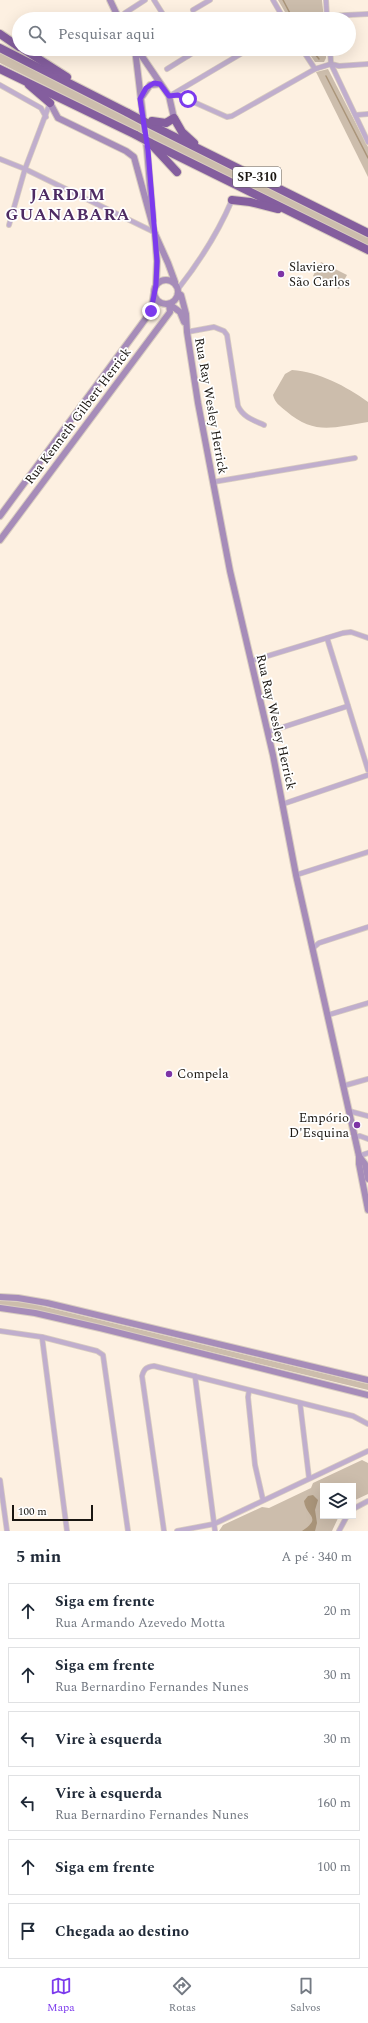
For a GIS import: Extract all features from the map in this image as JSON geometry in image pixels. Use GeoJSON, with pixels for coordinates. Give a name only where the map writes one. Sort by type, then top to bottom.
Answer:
{"type":"FeatureCollection","features":[{"type":"Feature","properties":{"kind":"highway"},"geometry":{"type":"LineString","coordinates":[[0,34],[12,42]]}},
{"type":"Feature","properties":{"kind":"highway","name":"SP-310"},"geometry":{"type":"LineString","coordinates":[[0,48],[12,54]]}},
{"type":"Feature","properties":{"kind":"highway","name":"SP-310"},"geometry":{"type":"LineString","coordinates":[[16,56],[368,233]]}},
{"type":"Feature","properties":{"kind":"highway"},"geometry":{"type":"LineString","coordinates":[[33,56],[108,103]]}},
{"type":"Feature","properties":{"kind":"highway","name":"SP-310"},"geometry":{"type":"LineString","coordinates":[[0,69],[368,250]]}},
{"type":"Feature","properties":{"kind":"highway"},"geometry":{"type":"LineString","coordinates":[[24,80],[32,89],[50,103]]}},
{"type":"Feature","properties":{"kind":"highway"},"geometry":{"type":"LineString","coordinates":[[144,121],[163,123],[170,122],[174,118],[182,132],[201,150]]}},
{"type":"Feature","properties":{"kind":"highway"},"geometry":{"type":"LineString","coordinates":[[150,142],[177,172]]}},
{"type":"Feature","properties":{"kind":"highway"},"geometry":{"type":"LineString","coordinates":[[232,200],[250,202],[285,211],[306,219]]}},
{"type":"Feature","properties":{"kind":"street"},"geometry":{"type":"LineString","coordinates":[[110,0],[116,12]]}},
{"type":"Feature","properties":{"kind":"street"},"geometry":{"type":"LineString","coordinates":[[127,12],[145,0]]}},
{"type":"Feature","properties":{"kind":"street"},"geometry":{"type":"LineString","coordinates":[[154,0],[162,12]]}},
{"type":"Feature","properties":{"kind":"street"},"geometry":{"type":"LineString","coordinates":[[193,10],[210,0]]}},
{"type":"Feature","properties":{"kind":"street"},"geometry":{"type":"LineString","coordinates":[[273,0],[280,12]]}},
{"type":"Feature","properties":{"kind":"street"},"geometry":{"type":"LineString","coordinates":[[326,0],[327,12]]}},
{"type":"Feature","properties":{"kind":"street"},"geometry":{"type":"LineString","coordinates":[[356,15],[368,14]]}},
{"type":"Feature","properties":{"kind":"street"},"geometry":{"type":"LineString","coordinates":[[0,516],[151,311],[156,285],[154,233],[148,150],[140,99],[137,56]]}},
{"type":"Feature","properties":{"kind":"street"},"geometry":{"type":"LineString","coordinates":[[141,56],[169,96],[174,118]]}},
{"type":"Feature","properties":{"kind":"street"},"geometry":{"type":"LineString","coordinates":[[167,69],[188,56]]}},
{"type":"Feature","properties":{"kind":"street"},"geometry":{"type":"LineString","coordinates":[[169,96],[237,56]]}},
{"type":"Feature","properties":{"kind":"street"},"geometry":{"type":"LineString","coordinates":[[307,56],[315,69]]}},
{"type":"Feature","properties":{"kind":"street"},"geometry":{"type":"LineString","coordinates":[[330,56],[331,64],[368,142]]}},
{"type":"Feature","properties":{"kind":"street"},"geometry":{"type":"LineString","coordinates":[[169,96],[178,95],[227,117],[238,115],[315,69],[331,64],[339,66],[368,64]]}},
{"type":"Feature","properties":{"kind":"street"},"geometry":{"type":"LineString","coordinates":[[140,99],[150,85],[160,84]]}},
{"type":"Feature","properties":{"kind":"street"},"geometry":{"type":"LineString","coordinates":[[0,85],[40,108],[46,116]]}},
{"type":"Feature","properties":{"kind":"street"},"geometry":{"type":"LineString","coordinates":[[9,225],[25,169],[50,103]]}},
{"type":"Feature","properties":{"kind":"street"},"geometry":{"type":"LineString","coordinates":[[50,103],[58,118],[126,151],[134,157],[154,233],[168,262],[178,291]]}},
{"type":"Feature","properties":{"kind":"street"},"geometry":{"type":"LineString","coordinates":[[356,115],[368,114]]}},
{"type":"Feature","properties":{"kind":"street"},"geometry":{"type":"LineString","coordinates":[[0,159],[25,169],[154,233]]}},
{"type":"Feature","properties":{"kind":"street"},"geometry":{"type":"LineString","coordinates":[[169,304],[174,301],[178,291],[201,259],[224,220],[232,200]]}},
{"type":"Feature","properties":{"kind":"street"},"geometry":{"type":"LineString","coordinates":[[156,285],[167,280],[175,282]]}},
{"type":"Feature","properties":{"kind":"street","name":"Rua Ray Wesley Herrick"},"geometry":{"type":"LineString","coordinates":[[178,291],[181,295],[186,314],[187,329],[213,482],[230,571],[268,732],[296,875],[354,1137],[360,1156],[365,1164],[368,1179]]}},
{"type":"Feature","properties":{"kind":"street"},"geometry":{"type":"LineString","coordinates":[[154,293],[158,300],[169,304],[180,312],[187,329],[214,327],[224,331],[227,335],[238,406],[246,417],[264,424]]}},
{"type":"Feature","properties":{"kind":"street","name":"Rua Kenneth Gilbert Herrick"},"geometry":{"type":"LineString","coordinates":[[0,540],[170,312],[169,304]]}},
{"type":"Feature","properties":{"kind":"street"},"geometry":{"type":"LineString","coordinates":[[213,482],[355,458]]}},
{"type":"Feature","properties":{"kind":"street"},"geometry":{"type":"LineString","coordinates":[[251,661],[351,632],[368,638]]}},
{"type":"Feature","properties":{"kind":"street"},"geometry":{"type":"LineString","coordinates":[[327,638],[368,770]]}},
{"type":"Feature","properties":{"kind":"street"},"geometry":{"type":"LineString","coordinates":[[268,732],[348,706]]}},
{"type":"Feature","properties":{"kind":"street"},"geometry":{"type":"LineString","coordinates":[[283,804],[368,775]]}},
{"type":"Feature","properties":{"kind":"street"},"geometry":{"type":"LineString","coordinates":[[296,875],[368,852]]}},
{"type":"Feature","properties":{"kind":"street"},"geometry":{"type":"LineString","coordinates":[[313,948],[319,943],[368,927]]}},
{"type":"Feature","properties":{"kind":"street"},"geometry":{"type":"LineString","coordinates":[[328,1016],[368,1003]]}},
{"type":"Feature","properties":{"kind":"street"},"geometry":{"type":"LineString","coordinates":[[343,1086],[368,1079]]}},
{"type":"Feature","properties":{"kind":"street"},"geometry":{"type":"LineString","coordinates":[[349,1111],[368,1116]]}},
{"type":"Feature","properties":{"kind":"street"},"geometry":{"type":"LineString","coordinates":[[354,1137],[360,1136],[368,1139]]}},
{"type":"Feature","properties":{"kind":"street"},"geometry":{"type":"LineString","coordinates":[[360,1156],[368,1153]]}},
{"type":"Feature","properties":{"kind":"street","name":"Rua Ray Wesley Herrick"},"geometry":{"type":"LineString","coordinates":[[360,1156],[359,1164],[368,1210]]}},
{"type":"Feature","properties":{"kind":"street"},"geometry":{"type":"LineString","coordinates":[[0,1297],[18,1298],[47,1304],[368,1380]]}},
{"type":"Feature","properties":{"kind":"street"},"geometry":{"type":"LineString","coordinates":[[0,1308],[35,1313],[368,1395]]}},
{"type":"Feature","properties":{"kind":"street"},"geometry":{"type":"LineString","coordinates":[[0,1331],[42,1337],[97,1351],[103,1355],[106,1363],[128,1531]]}},
{"type":"Feature","properties":{"kind":"street"},"geometry":{"type":"LineString","coordinates":[[42,1337],[67,1531]]}},
{"type":"Feature","properties":{"kind":"street"},"geometry":{"type":"LineString","coordinates":[[164,1531],[142,1376],[144,1370],[148,1366],[154,1366],[196,1376],[249,1391],[353,1416],[368,1424]]}},
{"type":"Feature","properties":{"kind":"street"},"geometry":{"type":"LineString","coordinates":[[196,1376],[215,1531]]}},
{"type":"Feature","properties":{"kind":"street"},"geometry":{"type":"LineString","coordinates":[[249,1391],[248,1398],[255,1465],[263,1500]]}},
{"type":"Feature","properties":{"kind":"street"},"geometry":{"type":"LineString","coordinates":[[300,1403],[309,1478]]}},
{"type":"Feature","properties":{"kind":"street"},"geometry":{"type":"LineString","coordinates":[[177,1531],[214,1524],[368,1451]]}},
{"type":"Feature","properties":{"kind":"street"},"geometry":{"type":"LineString","coordinates":[[0,1480],[7,1531]]}},
{"type":"Feature","properties":{"kind":"street"},"geometry":{"type":"LineString","coordinates":[[356,1507],[368,1501]]}},
{"type":"Feature","properties":{"kind":"street"},"geometry":{"type":"LineString","coordinates":[[339,1531],[345,1519]]}},
{"type":"Feature","properties":{"kind":"shaded area"},"geometry":{"type":"Polygon","coordinates":[[[278,0],[322,0],[323,12],[285,12],[278,0]]]}},
{"type":"Feature","properties":{"kind":"shaded area"},"geometry":{"type":"Polygon","coordinates":[[[0,52],[142,123],[143,135],[0,63],[0,52]]]}},
{"type":"Feature","properties":{"kind":"shaded area"},"geometry":{"type":"Polygon","coordinates":[[[311,56],[326,56],[324,62],[315,62],[311,56]]]}},
{"type":"Feature","properties":{"kind":"shaded area"},"geometry":{"type":"Polygon","coordinates":[[[328,69],[368,147],[368,177],[316,72],[328,69]]]}},
{"type":"Feature","properties":{"kind":"shaded area"},"geometry":{"type":"Polygon","coordinates":[[[146,126],[368,236],[368,246],[147,137],[146,126]]]}},
{"type":"Feature","properties":{"kind":"shaded area"},"geometry":{"type":"Polygon","coordinates":[[[321,262],[347,275],[339,289],[313,276],[321,262]]]}},
{"type":"Feature","properties":{"kind":"shaded area"},"geometry":{"type":"Polygon","coordinates":[[[292,370],[302,371],[322,377],[341,385],[360,396],[368,402],[368,422],[325,428],[306,424],[296,419],[278,404],[273,395],[285,374],[292,370]]]}},
{"type":"Feature","properties":{"kind":"shaded area"},"geometry":{"type":"Polygon","coordinates":[[[0,1300],[29,1303],[368,1384],[368,1390],[46,1312],[0,1305],[0,1300]]]}},
{"type":"Feature","properties":{"kind":"shaded area"},"geometry":{"type":"Polygon","coordinates":[[[362,1460],[368,1463],[368,1494],[356,1500],[356,1483],[320,1483],[320,1519],[338,1519],[332,1531],[219,1531],[223,1525],[262,1507],[269,1508],[311,1488],[313,1483],[362,1460]]]}},
{"type":"Feature","properties":{"kind":"shaded area"},"geometry":{"type":"Polygon","coordinates":[[[313,1495],[318,1500],[315,1510],[317,1523],[315,1531],[302,1531],[311,1523],[312,1520],[304,1501],[308,1496],[313,1495]]]}},
{"type":"Feature","properties":{"kind":"waterway"},"geometry":{"type":"LineString","coordinates":[[283,0],[289,12]]}},
{"type":"Feature","properties":{"kind":"waterway"},"geometry":{"type":"LineString","coordinates":[[326,76],[368,158]]}},
{"type":"Feature","properties":{"kind":"place","name":"Slaviero São Carlos"},"geometry":{"type":"Point","coordinates":[281,274]}},
{"type":"Feature","properties":{"kind":"place","name":"Compela"},"geometry":{"type":"Point","coordinates":[169,1074]}},
{"type":"Feature","properties":{"kind":"place","name":"Empório D'Esquina"},"geometry":{"type":"Point","coordinates":[357,1125]}},
{"type":"Feature","properties":{"kind":"district","name":"JARDIM GUANABARA"},"geometry":{"type":"Point","coordinates":[68,205]}},
{"type":"Feature","properties":{"kind":"route"},"geometry":{"type":"LineString","coordinates":[[151,311],[154,288],[156,285],[155,278],[157,261],[148,150],[140,99],[146,88],[154,83],[160,84],[169,96],[178,95],[188,99]]}}]}
